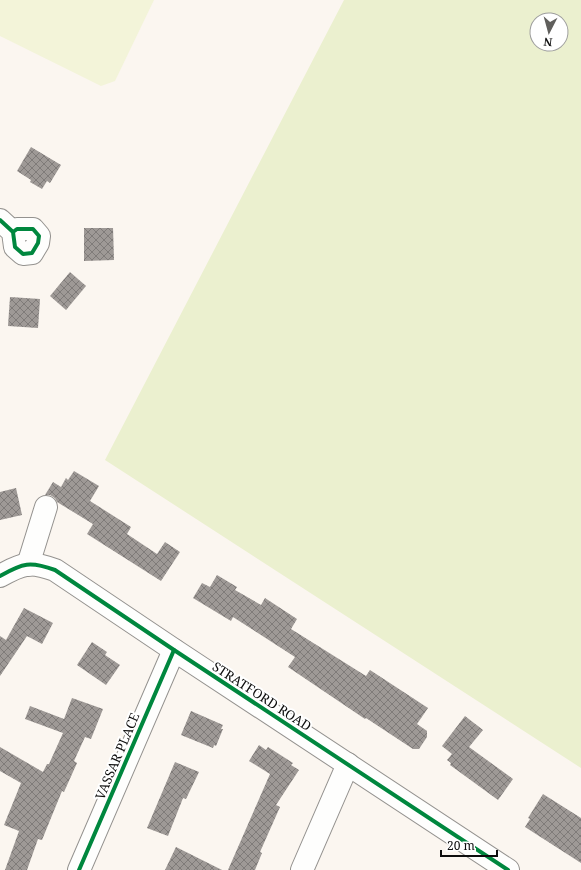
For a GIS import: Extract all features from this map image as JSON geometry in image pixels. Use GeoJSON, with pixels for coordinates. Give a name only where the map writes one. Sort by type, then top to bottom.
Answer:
{"type":"FeatureCollection","features":[{"type":"Feature","properties":{"kind":"street"},"geometry":{"type":"LineString","coordinates":[[28,564],[46,507]]}},
{"type":"Feature","properties":{"kind":"street","name":"STRATFORD ROAD"},"geometry":{"type":"LineString","coordinates":[[0,576],[14,568],[28,564],[39,564],[55,570],[508,870]]}},
{"type":"Feature","properties":{"kind":"street","name":"VASSAR PLACE"},"geometry":{"type":"LineString","coordinates":[[79,870],[174,650]]}},
{"type":"Feature","properties":{"kind":"street"},"geometry":{"type":"LineString","coordinates":[[302,870],[348,764]]}},
{"type":"Feature","properties":{"kind":"green space"},"geometry":{"type":"Polygon","coordinates":[[[0,0],[154,0],[115,81],[101,86],[0,36],[0,0]]]}},
{"type":"Feature","properties":{"kind":"green space"},"geometry":{"type":"Polygon","coordinates":[[[344,0],[581,0],[581,768],[105,460],[344,0]]]}},
{"type":"Feature","properties":{"kind":"building"},"geometry":{"type":"Polygon","coordinates":[[[31,147],[61,165],[50,183],[47,181],[42,189],[30,182],[31,180],[17,171],[31,147]]]}},
{"type":"Feature","properties":{"kind":"building"},"geometry":{"type":"Polygon","coordinates":[[[84,228],[113,228],[114,260],[84,261],[84,228]]]}},
{"type":"Feature","properties":{"kind":"building"},"geometry":{"type":"Polygon","coordinates":[[[70,272],[86,286],[66,310],[50,296],[70,272]]]}},
{"type":"Feature","properties":{"kind":"building"},"geometry":{"type":"Polygon","coordinates":[[[10,297],[40,299],[38,328],[8,326],[10,297]]]}},
{"type":"Feature","properties":{"kind":"building"},"geometry":{"type":"Polygon","coordinates":[[[74,471],[99,486],[90,501],[131,527],[127,534],[157,554],[165,542],[180,552],[161,581],[87,534],[93,524],[57,502],[55,498],[50,495],[45,495],[53,482],[61,487],[66,478],[68,480],[74,471]]]}},
{"type":"Feature","properties":{"kind":"building"},"geometry":{"type":"Polygon","coordinates":[[[16,488],[22,515],[0,520],[0,492],[16,488]]]}},
{"type":"Feature","properties":{"kind":"building"},"geometry":{"type":"Polygon","coordinates":[[[217,575],[237,587],[235,590],[261,605],[265,598],[297,619],[291,629],[366,676],[370,670],[428,708],[417,724],[427,731],[427,737],[419,749],[413,749],[366,718],[365,719],[288,667],[295,657],[233,617],[231,621],[193,598],[202,583],[210,587],[217,575]]]}},
{"type":"Feature","properties":{"kind":"building"},"geometry":{"type":"Polygon","coordinates":[[[24,608],[53,623],[42,644],[27,636],[0,676],[0,636],[6,640],[24,608]]]}},
{"type":"Feature","properties":{"kind":"building"},"geometry":{"type":"Polygon","coordinates":[[[92,642],[107,652],[105,655],[120,665],[106,685],[77,665],[92,642]]]}},
{"type":"Feature","properties":{"kind":"building"},"geometry":{"type":"Polygon","coordinates":[[[72,698],[103,709],[91,739],[85,737],[74,761],[77,763],[64,792],[62,791],[42,840],[38,839],[27,870],[5,870],[19,831],[4,825],[21,783],[0,771],[0,747],[43,772],[47,764],[49,764],[63,733],[25,719],[30,706],[64,719],[72,698]]]}},
{"type":"Feature","properties":{"kind":"building"},"geometry":{"type":"Polygon","coordinates":[[[191,711],[223,725],[221,729],[223,729],[216,746],[214,745],[213,748],[181,735],[191,711]]]}},
{"type":"Feature","properties":{"kind":"building"},"geometry":{"type":"Polygon","coordinates":[[[465,716],[483,730],[469,747],[513,779],[498,800],[450,765],[451,763],[447,760],[452,754],[442,746],[465,716]]]}},
{"type":"Feature","properties":{"kind":"building"},"geometry":{"type":"Polygon","coordinates":[[[259,745],[266,750],[268,747],[293,763],[291,765],[299,770],[276,805],[280,807],[260,852],[262,853],[255,870],[228,870],[270,774],[249,761],[259,745]]]}},
{"type":"Feature","properties":{"kind":"building"},"geometry":{"type":"Polygon","coordinates":[[[175,762],[199,772],[186,799],[183,798],[168,836],[147,828],[175,762]]]}},
{"type":"Feature","properties":{"kind":"building"},"geometry":{"type":"Polygon","coordinates":[[[543,794],[581,818],[581,863],[525,827],[530,819],[528,818],[543,794]]]}},
{"type":"Feature","properties":{"kind":"building"},"geometry":{"type":"Polygon","coordinates":[[[176,847],[222,870],[165,870],[176,847]]]}},
{"type":"Feature","properties":{"kind":"cycle path"},"geometry":{"type":"LineString","coordinates":[[0,220],[13,232],[15,247],[23,254],[32,253],[38,243],[39,236],[33,229],[17,229],[13,232]]}},
{"type":"Feature","properties":{"kind":"cycle path"},"geometry":{"type":"LineString","coordinates":[[0,576],[15,568],[27,565],[39,565],[55,570],[508,870]]}},
{"type":"Feature","properties":{"kind":"cycle path"},"geometry":{"type":"LineString","coordinates":[[79,870],[174,650]]}}]}
